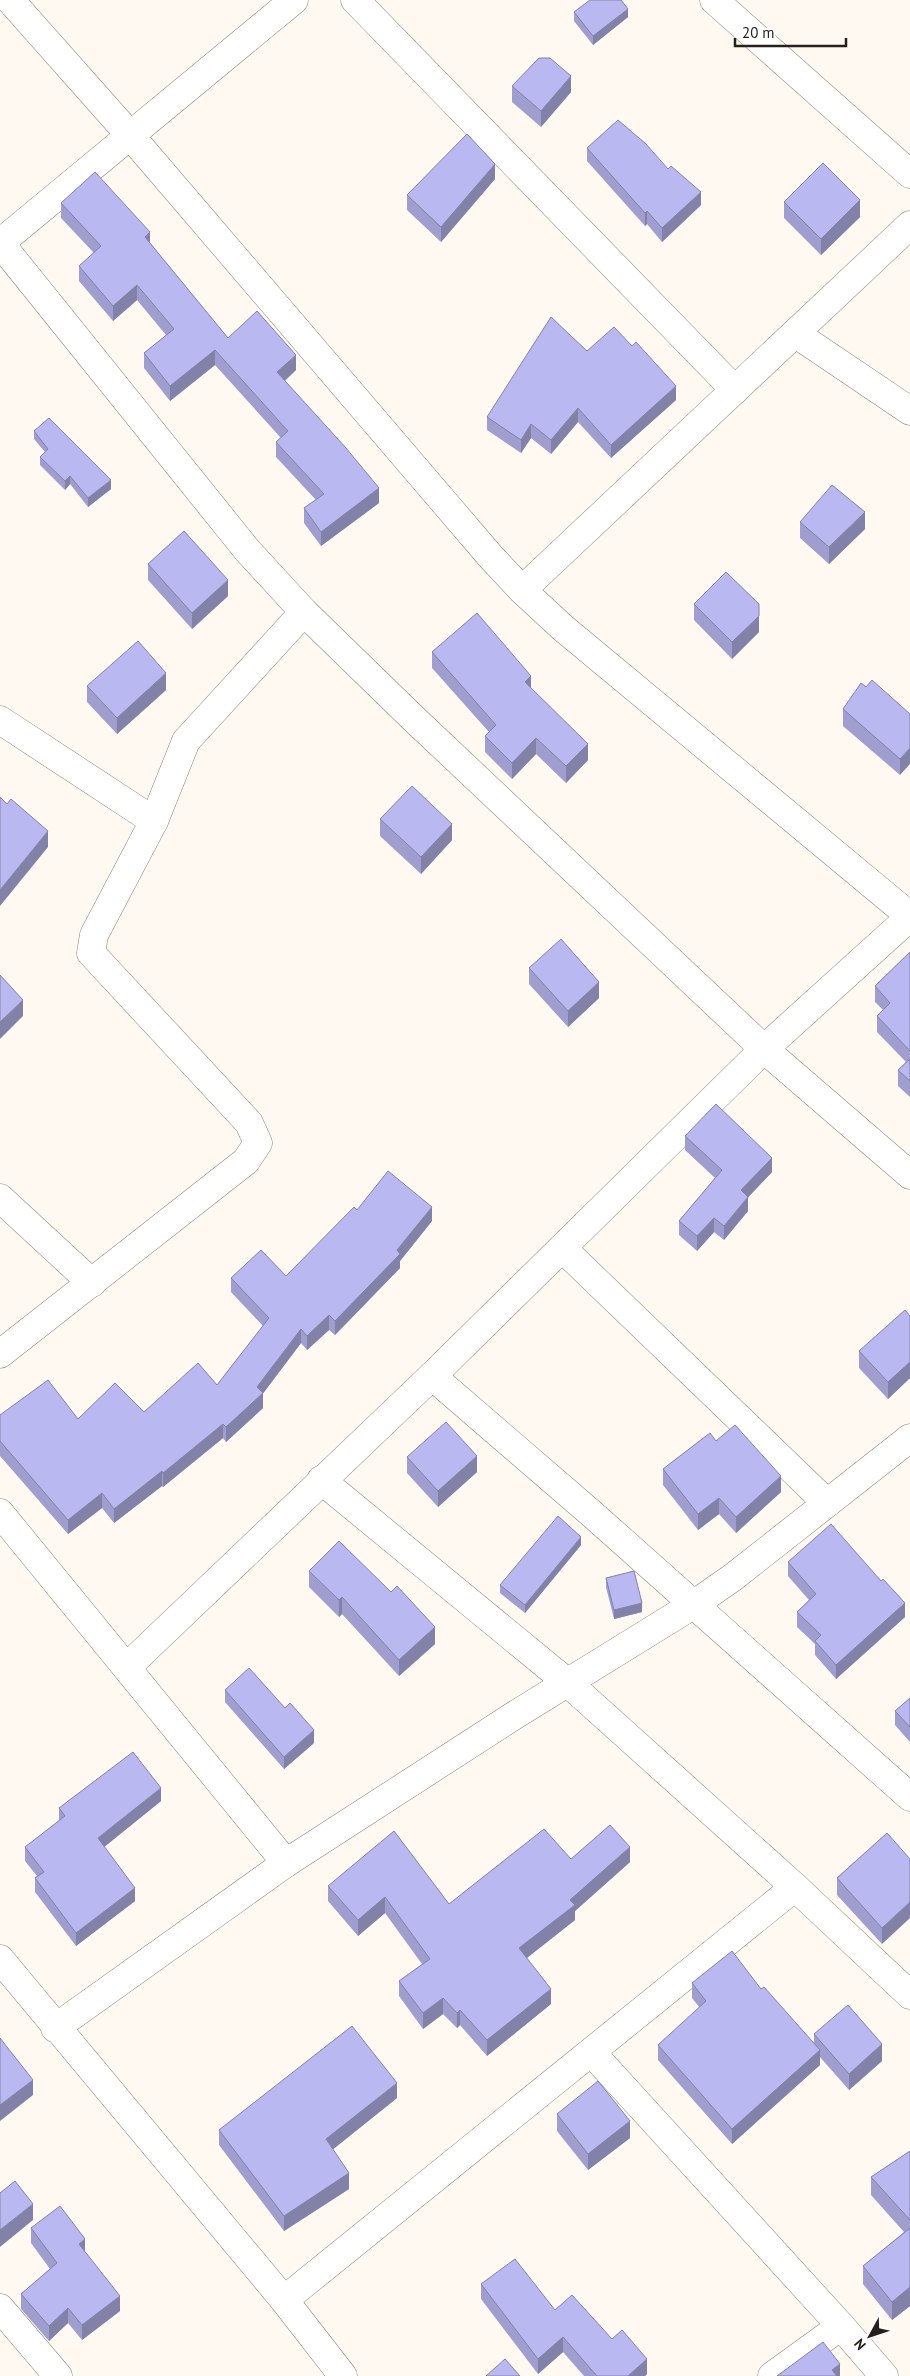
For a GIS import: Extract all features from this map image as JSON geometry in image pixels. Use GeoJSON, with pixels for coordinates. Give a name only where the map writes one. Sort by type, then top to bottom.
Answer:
{"type":"FeatureCollection","features":[{"type":"Feature","properties":{"kind":"street"},"geometry":{"type":"LineString","coordinates":[[10,0],[129,134],[484,549],[522,590],[563,628],[910,917],[764,1049],[432,1376],[127,1667]]}},
{"type":"Feature","properties":{"kind":"street"},"geometry":{"type":"LineString","coordinates":[[294,0],[129,134],[0,243],[247,550],[304,612],[414,719],[764,1049],[910,1175]]}},
{"type":"Feature","properties":{"kind":"street"},"geometry":{"type":"LineString","coordinates":[[354,0],[735,390]]}},
{"type":"Feature","properties":{"kind":"street"},"geometry":{"type":"LineString","coordinates":[[714,0],[910,174]]}},
{"type":"Feature","properties":{"kind":"street"},"geometry":{"type":"LineString","coordinates":[[522,590],[910,225]]}},
{"type":"Feature","properties":{"kind":"street"},"geometry":{"type":"LineString","coordinates":[[796,334],[910,411]]}},
{"type":"Feature","properties":{"kind":"street"},"geometry":{"type":"LineString","coordinates":[[0,1354],[246,1161],[258,1143],[249,1123],[91,953],[94,935],[154,822],[186,741],[304,612]]}},
{"type":"Feature","properties":{"kind":"street"},"geometry":{"type":"LineString","coordinates":[[0,720],[154,822]]}},
{"type":"Feature","properties":{"kind":"street"},"geometry":{"type":"LineString","coordinates":[[0,1198],[92,1283]]}},
{"type":"Feature","properties":{"kind":"street"},"geometry":{"type":"LineString","coordinates":[[562,1248],[827,1503]]}},
{"type":"Feature","properties":{"kind":"street"},"geometry":{"type":"LineString","coordinates":[[432,1376],[592,1514],[910,1797]]}},
{"type":"Feature","properties":{"kind":"street"},"geometry":{"type":"LineString","coordinates":[[55,2028],[286,1863],[568,1682],[693,1605],[732,1578],[910,1438]]}},
{"type":"Feature","properties":{"kind":"street"},"geometry":{"type":"LineString","coordinates":[[321,1480],[568,1682],[795,1887],[910,1995]]}},
{"type":"Feature","properties":{"kind":"street"},"geometry":{"type":"LineString","coordinates":[[0,1513],[286,1863]]}},
{"type":"Feature","properties":{"kind":"street"},"geometry":{"type":"LineString","coordinates":[[284,2300],[592,2053],[795,1887]]}},
{"type":"Feature","properties":{"kind":"street"},"geometry":{"type":"LineString","coordinates":[[0,1959],[55,2028],[284,2300],[343,2376]]}},
{"type":"Feature","properties":{"kind":"street"},"geometry":{"type":"LineString","coordinates":[[592,2053],[884,2376]]}},
{"type":"Feature","properties":{"kind":"street"},"geometry":{"type":"LineString","coordinates":[[0,2308],[58,2376]]}},
{"type":"Feature","properties":{"kind":"street"},"geometry":{"type":"LineString","coordinates":[[772,2376],[840,2326]]}},
{"type":"Feature","properties":{"kind":"building"},"geometry":{"type":"Polygon","coordinates":[[[590,0],[621,0],[628,9],[593,36],[574,12],[590,0]]]}},
{"type":"Feature","properties":{"kind":"building"},"geometry":{"type":"Polygon","coordinates":[[[539,58],[550,58],[571,76],[541,111],[512,86],[539,58]]]}},
{"type":"Feature","properties":{"kind":"building"},"geometry":{"type":"Polygon","coordinates":[[[618,120],[646,144],[668,169],[671,166],[701,192],[662,228],[647,211],[645,213],[587,148],[618,120]]]}},
{"type":"Feature","properties":{"kind":"building"},"geometry":{"type":"Polygon","coordinates":[[[467,134],[495,164],[441,227],[407,195],[467,134]]]}},
{"type":"Feature","properties":{"kind":"building"},"geometry":{"type":"Polygon","coordinates":[[[823,163],[860,200],[821,239],[784,202],[823,163]]]}},
{"type":"Feature","properties":{"kind":"building"},"geometry":{"type":"Polygon","coordinates":[[[95,172],[150,232],[145,237],[228,338],[257,311],[296,355],[277,372],[346,448],[379,488],[321,532],[304,508],[324,494],[276,442],[288,431],[215,350],[170,386],[144,353],[174,329],[137,285],[113,306],[79,266],[101,246],[61,203],[95,172]]]}},
{"type":"Feature","properties":{"kind":"building"},"geometry":{"type":"Polygon","coordinates":[[[551,317],[587,351],[614,327],[632,346],[636,342],[676,386],[611,445],[578,408],[551,440],[531,424],[521,440],[487,417],[551,317]]]}},
{"type":"Feature","properties":{"kind":"building"},"geometry":{"type":"Polygon","coordinates":[[[49,418],[111,480],[88,498],[70,476],[65,481],[40,457],[48,449],[34,431],[49,418]]]}},
{"type":"Feature","properties":{"kind":"building"},"geometry":{"type":"Polygon","coordinates":[[[832,485],[865,512],[829,547],[800,522],[832,485]]]}},
{"type":"Feature","properties":{"kind":"building"},"geometry":{"type":"Polygon","coordinates":[[[184,531],[228,580],[192,613],[148,564],[184,531]]]}},
{"type":"Feature","properties":{"kind":"building"},"geometry":{"type":"Polygon","coordinates":[[[726,572],[759,604],[759,616],[732,642],[694,604],[726,572]]]}},
{"type":"Feature","properties":{"kind":"building"},"geometry":{"type":"Polygon","coordinates":[[[477,613],[531,676],[525,682],[588,744],[566,766],[536,738],[512,763],[485,736],[496,725],[432,652],[477,613]]]}},
{"type":"Feature","properties":{"kind":"building"},"geometry":{"type":"Polygon","coordinates":[[[138,641],[166,673],[117,718],[87,686],[138,641]]]}},
{"type":"Feature","properties":{"kind":"building"},"geometry":{"type":"Polygon","coordinates":[[[872,680],[910,714],[910,748],[900,759],[843,709],[861,683],[866,687],[872,680]]]}},
{"type":"Feature","properties":{"kind":"building"},"geometry":{"type":"Polygon","coordinates":[[[412,786],[452,824],[421,857],[380,819],[412,786]]]}},
{"type":"Feature","properties":{"kind":"building"},"geometry":{"type":"Polygon","coordinates":[[[0,797],[7,804],[11,799],[48,831],[0,890],[0,797]]]}},
{"type":"Feature","properties":{"kind":"building"},"geometry":{"type":"Polygon","coordinates":[[[561,939],[599,982],[568,1011],[529,968],[561,939]]]}},
{"type":"Feature","properties":{"kind":"building"},"geometry":{"type":"Polygon","coordinates":[[[910,952],[910,1051],[877,1016],[890,1003],[875,986],[910,952]]]}},
{"type":"Feature","properties":{"kind":"building"},"geometry":{"type":"Polygon","coordinates":[[[0,975],[23,1000],[0,1022],[0,975]]]}},
{"type":"Feature","properties":{"kind":"building"},"geometry":{"type":"Polygon","coordinates":[[[910,1059],[910,1081],[898,1070],[910,1059]]]}},
{"type":"Feature","properties":{"kind":"building"},"geometry":{"type":"Polygon","coordinates":[[[716,1104],[772,1158],[741,1190],[748,1197],[724,1226],[714,1218],[697,1236],[679,1221],[722,1170],[685,1136],[716,1104]]]}},
{"type":"Feature","properties":{"kind":"building"},"geometry":{"type":"Polygon","coordinates":[[[388,1171],[432,1207],[397,1250],[400,1254],[335,1321],[329,1315],[307,1336],[301,1329],[257,1387],[263,1393],[226,1427],[223,1424],[163,1473],[162,1471],[114,1509],[102,1493],[68,1520],[0,1441],[0,1415],[48,1380],[78,1419],[115,1383],[144,1412],[198,1363],[217,1385],[269,1318],[231,1278],[261,1250],[286,1276],[354,1207],[357,1210],[388,1171]]]}},
{"type":"Feature","properties":{"kind":"building"},"geometry":{"type":"Polygon","coordinates":[[[905,1310],[910,1316],[910,1362],[888,1382],[859,1351],[905,1310]]]}},
{"type":"Feature","properties":{"kind":"building"},"geometry":{"type":"Polygon","coordinates":[[[446,1422],[477,1456],[438,1491],[407,1457],[446,1422]]]}},
{"type":"Feature","properties":{"kind":"building"},"geometry":{"type":"Polygon","coordinates":[[[735,1425],[781,1476],[736,1517],[719,1498],[698,1514],[663,1469],[710,1433],[716,1441],[735,1425]]]}},
{"type":"Feature","properties":{"kind":"building"},"geometry":{"type":"Polygon","coordinates":[[[558,1516],[581,1537],[525,1605],[500,1585],[558,1516]]]}},
{"type":"Feature","properties":{"kind":"building"},"geometry":{"type":"Polygon","coordinates":[[[831,1524],[881,1581],[883,1579],[905,1603],[836,1665],[815,1641],[821,1635],[797,1612],[816,1594],[788,1562],[831,1524]]]}},
{"type":"Feature","properties":{"kind":"building"},"geometry":{"type":"Polygon","coordinates":[[[339,1541],[391,1592],[397,1586],[435,1627],[399,1660],[342,1597],[339,1600],[309,1571],[339,1541]]]}},
{"type":"Feature","properties":{"kind":"building"},"geometry":{"type":"Polygon","coordinates":[[[634,1571],[642,1603],[614,1610],[606,1578],[634,1571]]]}},
{"type":"Feature","properties":{"kind":"building"},"geometry":{"type":"Polygon","coordinates":[[[249,1668],[285,1708],[290,1703],[314,1730],[284,1757],[225,1690],[249,1668]]]}},
{"type":"Feature","properties":{"kind":"building"},"geometry":{"type":"Polygon","coordinates":[[[910,1698],[910,1727],[895,1711],[910,1698]]]}},
{"type":"Feature","properties":{"kind":"building"},"geometry":{"type":"Polygon","coordinates":[[[133,1752],[161,1788],[98,1838],[135,1888],[76,1933],[35,1878],[44,1872],[25,1847],[65,1816],[59,1808],[133,1752]]]}},
{"type":"Feature","properties":{"kind":"building"},"geometry":{"type":"Polygon","coordinates":[[[610,1825],[630,1847],[570,1900],[575,1905],[519,1948],[551,1989],[487,2040],[460,2010],[457,2013],[443,1998],[423,2013],[399,1981],[430,1959],[385,1897],[358,1920],[328,1886],[394,1831],[449,1904],[544,1829],[571,1859],[610,1825]]]}},
{"type":"Feature","properties":{"kind":"building"},"geometry":{"type":"Polygon","coordinates":[[[887,1833],[910,1859],[910,1902],[882,1928],[837,1878],[887,1833]]]}},
{"type":"Feature","properties":{"kind":"building"},"geometry":{"type":"Polygon","coordinates":[[[732,1951],[761,1989],[764,1987],[820,2050],[732,2129],[658,2045],[706,2001],[692,1983],[732,1951]]]}},
{"type":"Feature","properties":{"kind":"building"},"geometry":{"type":"Polygon","coordinates":[[[848,2005],[882,2044],[849,2074],[814,2034],[848,2005]]]}},
{"type":"Feature","properties":{"kind":"building"},"geometry":{"type":"Polygon","coordinates":[[[352,2026],[397,2083],[326,2139],[349,2173],[284,2216],[219,2130],[352,2026]]]}},
{"type":"Feature","properties":{"kind":"building"},"geometry":{"type":"Polygon","coordinates":[[[0,2038],[33,2080],[0,2105],[0,2038]]]}},
{"type":"Feature","properties":{"kind":"building"},"geometry":{"type":"Polygon","coordinates":[[[598,2081],[630,2121],[588,2154],[557,2114],[598,2081]]]}},
{"type":"Feature","properties":{"kind":"building"},"geometry":{"type":"Polygon","coordinates":[[[910,2151],[910,2220],[871,2177],[910,2151]]]}},
{"type":"Feature","properties":{"kind":"building"},"geometry":{"type":"Polygon","coordinates":[[[15,2181],[33,2204],[0,2230],[0,2193],[15,2181]]]}},
{"type":"Feature","properties":{"kind":"building"},"geometry":{"type":"Polygon","coordinates":[[[60,2206],[85,2239],[79,2244],[120,2296],[82,2325],[68,2308],[49,2326],[21,2294],[57,2263],[31,2228],[60,2206]]]}},
{"type":"Feature","properties":{"kind":"building"},"geometry":{"type":"Polygon","coordinates":[[[910,2228],[910,2287],[892,2302],[863,2266],[910,2228]]]}},
{"type":"Feature","properties":{"kind":"building"},"geometry":{"type":"Polygon","coordinates":[[[515,2259],[555,2310],[572,2295],[612,2339],[622,2330],[647,2359],[628,2376],[597,2376],[563,2337],[538,2359],[481,2284],[515,2259]]]}},
{"type":"Feature","properties":{"kind":"building"},"geometry":{"type":"Polygon","coordinates":[[[823,2342],[840,2364],[832,2370],[837,2376],[777,2376],[823,2342]]]}},
{"type":"Feature","properties":{"kind":"building"},"geometry":{"type":"Polygon","coordinates":[[[505,2359],[520,2376],[486,2376],[505,2359]]]}}]}
